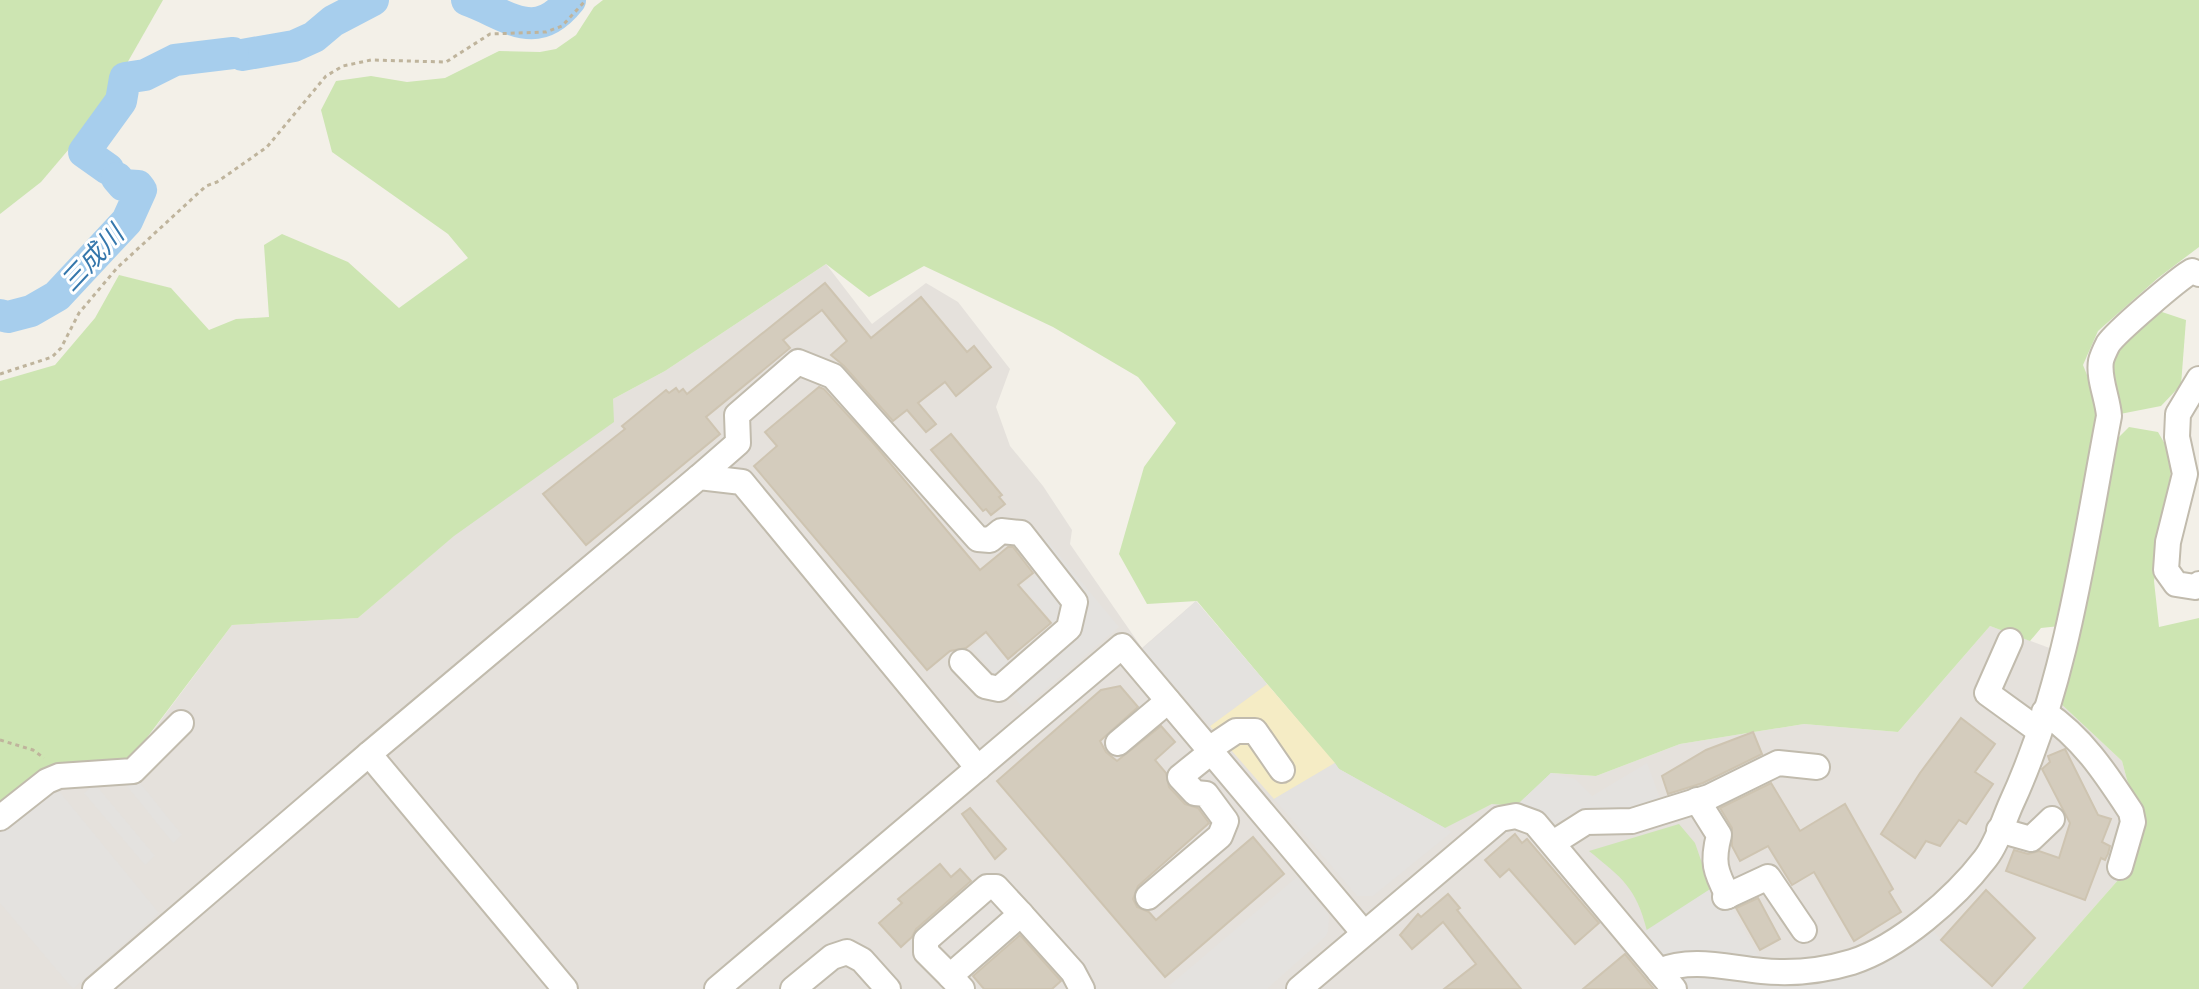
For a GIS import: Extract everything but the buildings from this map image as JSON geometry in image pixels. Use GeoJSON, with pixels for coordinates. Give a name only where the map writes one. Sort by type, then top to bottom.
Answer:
{"type":"FeatureCollection","features":[{"type":"Feature","properties":{"kind":"street"},"geometry":{"type":"LineString","coordinates":[[1666,980],[1670,966],[1697,964],[1795,972],[1823,970],[1855,961],[1874,953],[1926,919],[1987,857],[2026,771],[2067,636],[2109,416],[2101,361],[2109,343],[2178,278],[2192,271],[2199,274]]}},
{"type":"Feature","properties":{"kind":"street"},"geometry":{"type":"LineString","coordinates":[[95,989],[738,443],[737,415],[798,362],[833,376],[978,539],[990,540],[1001,531],[1021,533],[1075,602],[1069,628],[999,689],[985,686],[962,662]]}},
{"type":"Feature","properties":{"kind":"street"},"geometry":{"type":"LineString","coordinates":[[2199,379],[2178,414],[2177,437],[2185,474],[2168,542],[2166,570],[2176,584],[2195,587],[2199,584]]}},
{"type":"Feature","properties":{"kind":"street"},"geometry":{"type":"LineString","coordinates":[[699,477],[742,482],[978,768]]}},
{"type":"Feature","properties":{"kind":"street"},"geometry":{"type":"LineString","coordinates":[[2010,641],[1987,693],[2041,721],[2063,725],[2097,760],[2131,812],[2133,822],[2120,867]]}},
{"type":"Feature","properties":{"kind":"street"},"geometry":{"type":"LineString","coordinates":[[717,989],[1122,646],[1363,932]]}},
{"type":"Feature","properties":{"kind":"street"},"geometry":{"type":"LineString","coordinates":[[1118,743],[1168,701]]}},
{"type":"Feature","properties":{"kind":"street"},"geometry":{"type":"LineString","coordinates":[[0,818],[47,781],[59,776],[133,771],[181,723]]}},
{"type":"Feature","properties":{"kind":"street"},"geometry":{"type":"LineString","coordinates":[[1148,897],[1220,836],[1226,821],[1206,794],[1195,793],[1180,777],[1236,731],[1255,731],[1282,770]]}},
{"type":"Feature","properties":{"kind":"street"},"geometry":{"type":"LineString","coordinates":[[369,754],[565,989]]}},
{"type":"Feature","properties":{"kind":"street"},"geometry":{"type":"LineString","coordinates":[[1553,843],[1586,822],[1632,821],[1697,800],[1778,763],[1817,767]]}},
{"type":"Feature","properties":{"kind":"street"},"geometry":{"type":"LineString","coordinates":[[1697,800],[1719,835],[1714,858],[1717,876],[1726,896],[1768,877],[1804,930]]}},
{"type":"Feature","properties":{"kind":"street"},"geometry":{"type":"LineString","coordinates":[[1299,989],[1500,819],[1516,816],[1535,823],[1666,980]]}},
{"type":"Feature","properties":{"kind":"street"},"geometry":{"type":"LineString","coordinates":[[1999,830],[2031,839],[2052,819]]}},
{"type":"Feature","properties":{"kind":"street"},"geometry":{"type":"LineString","coordinates":[[1021,914],[956,982],[926,952],[926,940],[987,887],[996,887],[1021,914],[1073,972],[1082,989]]}},
{"type":"Feature","properties":{"kind":"street"},"geometry":{"type":"LineString","coordinates":[[793,989],[832,957],[847,952],[862,960],[888,989]]}},
{"type":"Feature","properties":{"kind":"path"},"geometry":{"type":"LineString","coordinates":[[0,374],[52,357],[61,348],[79,313],[117,268],[206,186],[217,182],[267,147],[326,76],[343,66],[371,60],[446,62],[490,34],[546,32],[562,26],[586,0]]}},
{"type":"Feature","properties":{"kind":"path"},"geometry":{"type":"LineString","coordinates":[[0,740],[33,750],[54,765],[59,776]]}},
{"type":"Feature","properties":{"kind":"shaded area"},"geometry":{"type":"Polygon","coordinates":[[[826,264],[872,324],[926,283],[958,302],[1010,369],[996,407],[1010,446],[1043,486],[1072,530],[1070,544],[1142,648],[1196,601],[1339,769],[1445,827],[1492,804],[1506,803],[1551,773],[1596,776],[1680,744],[1804,724],[1898,732],[1990,626],[2071,656],[2059,702],[2122,761],[2144,818],[2126,871],[2022,989],[0,989],[0,804],[41,770],[131,760],[232,625],[358,618],[613,399],[665,371],[826,264]]]}},
{"type":"Feature","properties":{"kind":"shaded area"},"geometry":{"type":"Polygon","coordinates":[[[1045,538],[1119,627],[1023,708],[972,648],[986,635],[1009,662],[1054,624],[1022,586],[1041,571],[1026,553],[1045,538]]]}},
{"type":"Feature","properties":{"kind":"shaded area"},"geometry":{"type":"Polygon","coordinates":[[[1196,601],[1267,684],[1210,726],[1142,649],[1196,601]]]}},
{"type":"Feature","properties":{"kind":"shaded area"},"geometry":{"type":"Polygon","coordinates":[[[1335,763],[1339,769],[1452,832],[1373,896],[1357,896],[1274,799],[1335,763]]]}},
{"type":"Feature","properties":{"kind":"shaded area"},"geometry":{"type":"Polygon","coordinates":[[[1647,763],[1661,801],[1631,812],[1586,810],[1555,823],[1544,821],[1516,806],[1551,773],[1575,779],[1592,796],[1647,763]]]}},
{"type":"Feature","properties":{"kind":"shaded area"},"geometry":{"type":"Polygon","coordinates":[[[136,778],[182,835],[173,843],[127,786],[136,778]]]}},
{"type":"Feature","properties":{"kind":"shaded area"},"geometry":{"type":"Polygon","coordinates":[[[95,784],[155,856],[145,865],[84,793],[95,784]]]}},
{"type":"Feature","properties":{"kind":"shaded area"},"geometry":{"type":"Polygon","coordinates":[[[54,785],[159,913],[73,989],[0,903],[0,829],[54,785]]]}},
{"type":"Feature","properties":{"kind":"shaded area"},"geometry":{"type":"Polygon","coordinates":[[[1297,877],[1329,915],[1328,931],[1267,989],[1172,989],[1169,986],[1297,877]]]}},
{"type":"Feature","properties":{"kind":"shaded area"},"geometry":{"type":"Polygon","coordinates":[[[1718,884],[1764,964],[1664,959],[1642,933],[1718,884]]]}},
{"type":"Feature","properties":{"kind":"shaded area"},"geometry":{"type":"Polygon","coordinates":[[[1932,930],[1989,989],[1687,989],[1679,978],[1687,973],[1873,963],[1932,930]]]}},
{"type":"Feature","properties":{"kind":"green space"},"geometry":{"type":"Polygon","coordinates":[[[0,0],[163,0],[97,116],[41,182],[0,214],[0,0]]]}},
{"type":"Feature","properties":{"kind":"green space"},"geometry":{"type":"Polygon","coordinates":[[[603,0],[2199,0],[2199,247],[2098,331],[2083,365],[2103,415],[2060,626],[2041,628],[2030,641],[1990,626],[1898,732],[1804,724],[1680,744],[1596,776],[1551,773],[1516,806],[1492,804],[1445,828],[1339,769],[1197,601],[1147,604],[1119,554],[1144,467],[1176,423],[1138,377],[1053,327],[924,266],[869,297],[826,264],[665,371],[613,399],[614,422],[454,536],[358,618],[232,625],[130,760],[41,770],[0,804],[0,381],[55,365],[95,318],[119,275],[171,288],[209,330],[236,319],[269,317],[264,245],[282,234],[348,262],[399,308],[468,258],[448,234],[332,152],[321,110],[336,81],[371,76],[407,82],[445,78],[499,51],[540,52],[556,49],[576,35],[594,7],[603,0]]]}},
{"type":"Feature","properties":{"kind":"green space"},"geometry":{"type":"Polygon","coordinates":[[[2159,311],[2186,320],[2181,385],[2161,406],[2120,414],[2113,383],[2113,350],[2159,311]]]}},
{"type":"Feature","properties":{"kind":"green space"},"geometry":{"type":"Polygon","coordinates":[[[2129,427],[2158,432],[2173,458],[2154,581],[2159,627],[2199,618],[2199,989],[2022,989],[2126,871],[2144,818],[2122,761],[2059,702],[2107,449],[2129,427]]]}},
{"type":"Feature","properties":{"kind":"green space"},"geometry":{"type":"Polygon","coordinates":[[[1679,824],[1695,843],[1711,889],[1647,931],[1633,893],[1589,851],[1679,824]]]}},
{"type":"Feature","properties":{"kind":"sand"},"geometry":{"type":"Polygon","coordinates":[[[1267,684],[1335,763],[1274,799],[1210,726],[1267,684]]]}},
{"type":"Feature","properties":{"kind":"waterway","name":"三成川"},"geometry":{"type":"LineString","coordinates":[[242,55],[294,46],[373,0]]}},
{"type":"Feature","properties":{"kind":"waterway","name":"三成川"},"geometry":{"type":"LineString","coordinates":[[467,0],[509,18],[533,23],[545,21],[570,0]]}},
{"type":"Feature","properties":{"kind":"waterway","name":"三成川"},"geometry":{"type":"LineString","coordinates":[[108,169],[84,152],[121,101],[125,78],[145,75],[175,60],[233,53]]}},
{"type":"Feature","properties":{"kind":"waterway","name":"三成川"},"geometry":{"type":"LineString","coordinates":[[0,315],[8,317],[31,311],[57,296],[127,221],[141,190],[138,186],[123,185],[117,178]]}}]}
